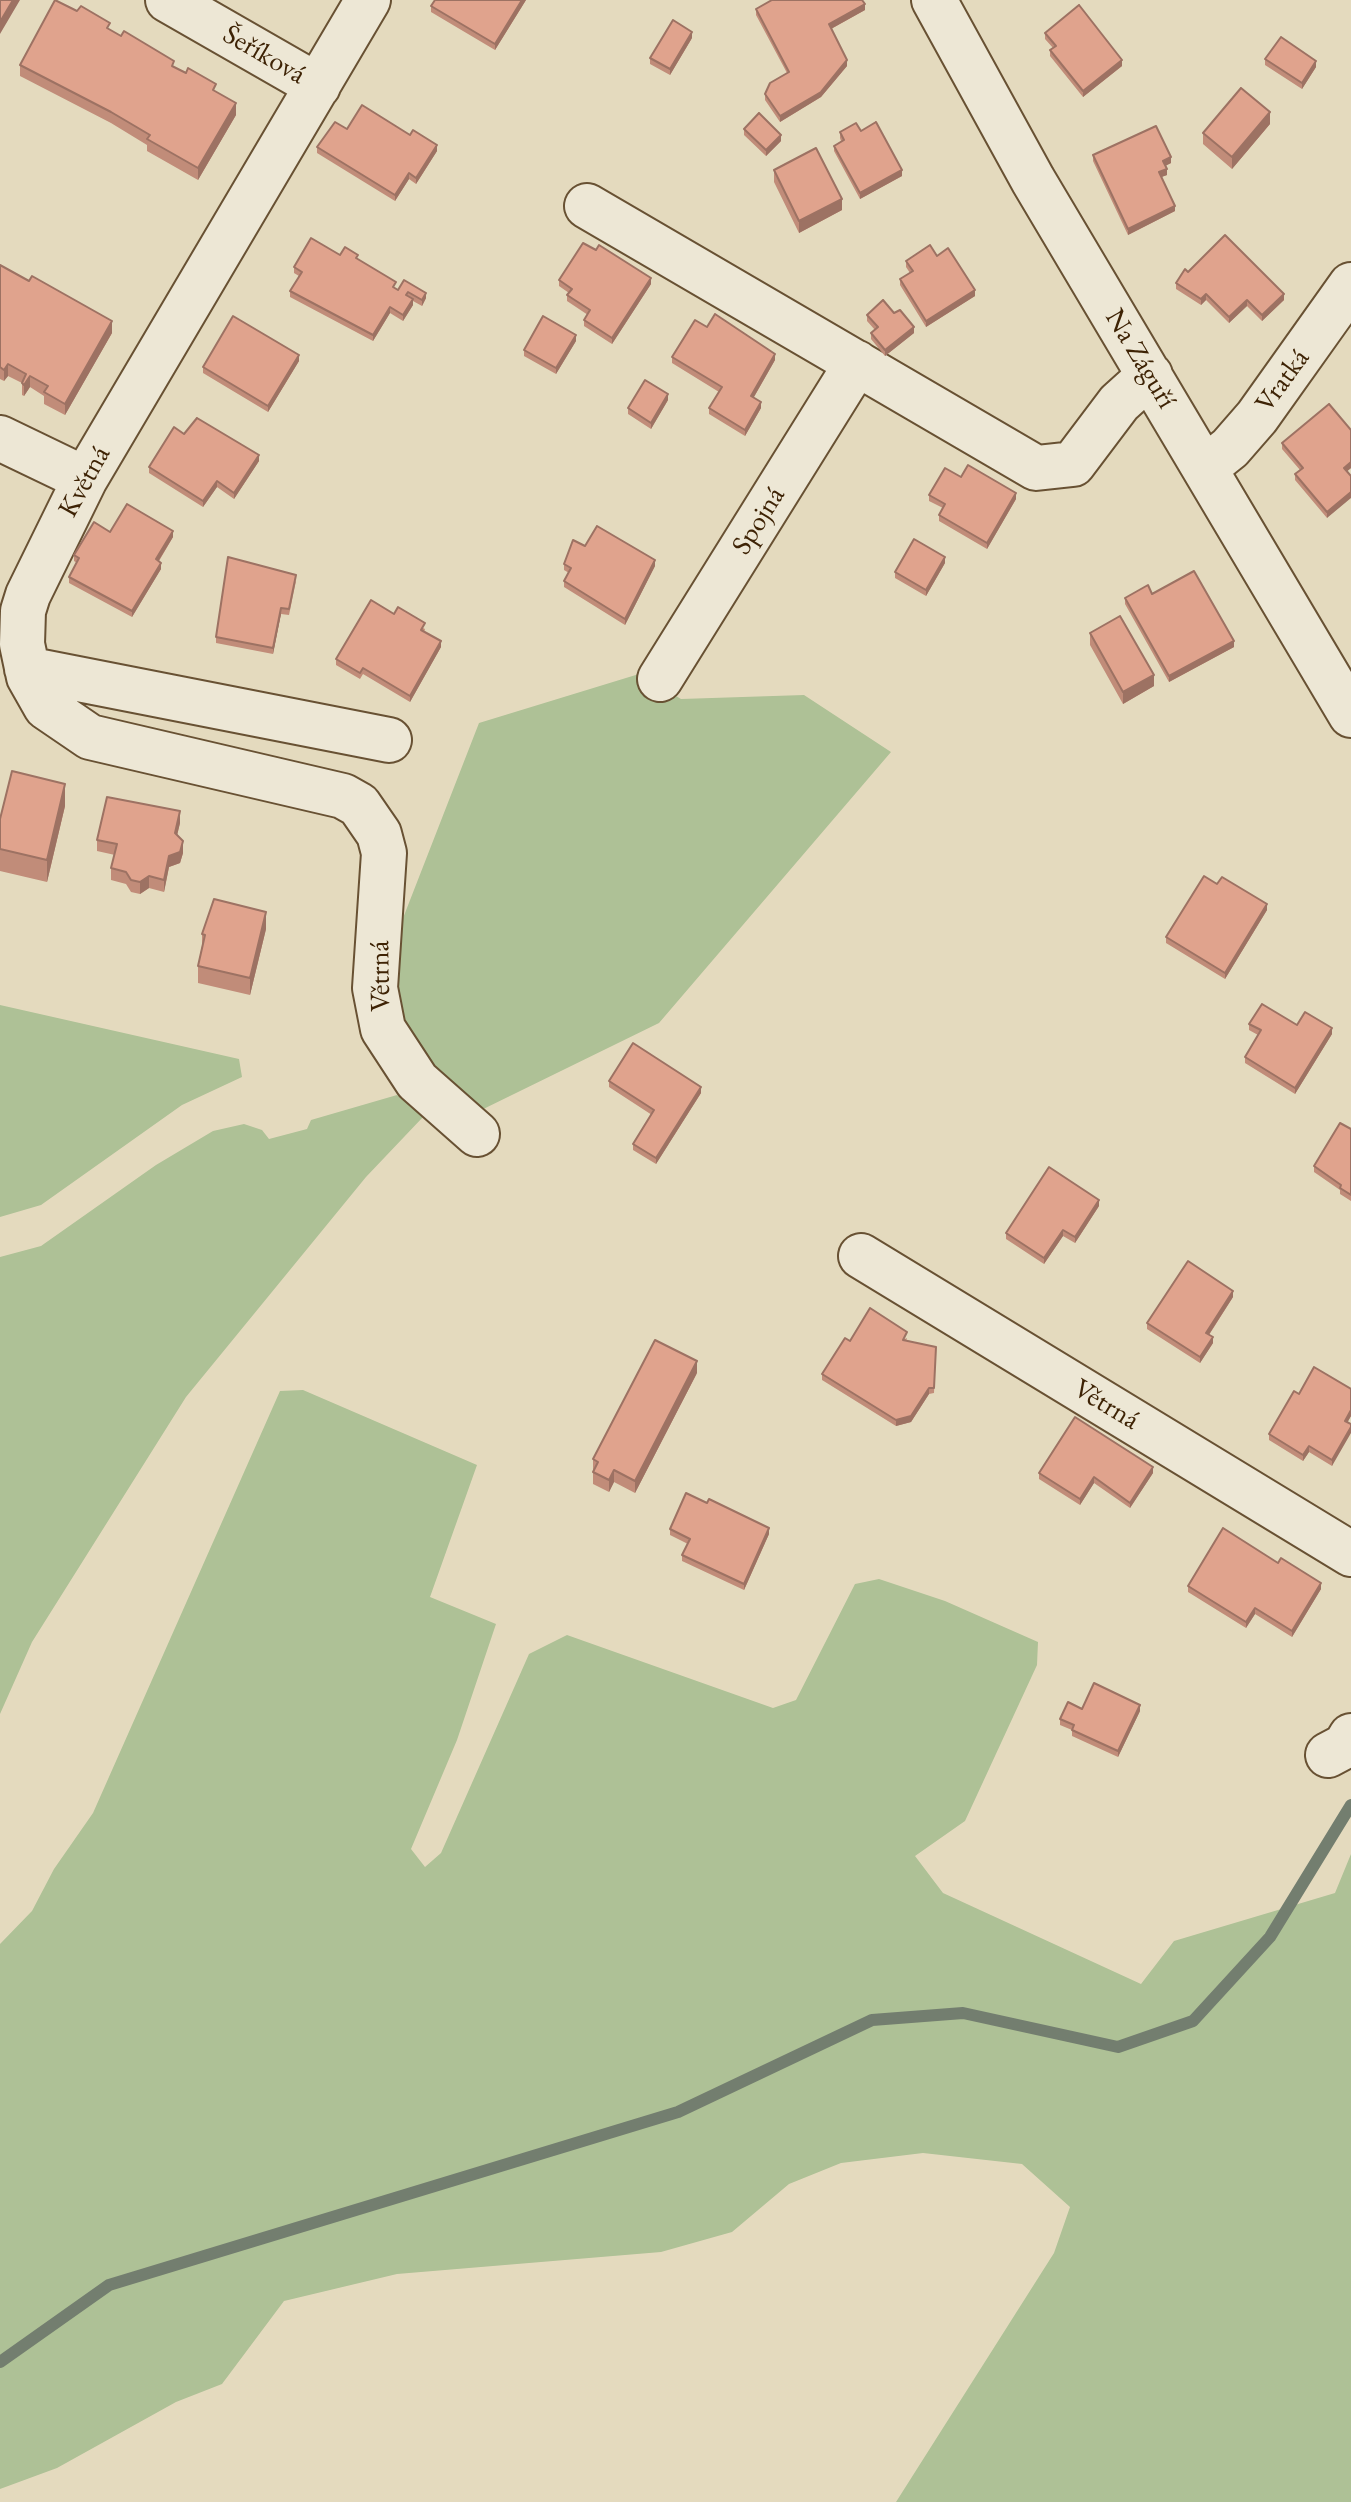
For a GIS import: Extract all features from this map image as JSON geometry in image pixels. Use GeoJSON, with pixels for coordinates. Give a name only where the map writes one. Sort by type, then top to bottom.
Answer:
{"type":"FeatureCollection","features":[{"type":"Feature","properties":{"kind":"street","name":"Šeříková"},"geometry":{"type":"LineString","coordinates":[[168,0],[318,86]]}},
{"type":"Feature","properties":{"kind":"street","name":"Květná"},"geometry":{"type":"LineString","coordinates":[[343,796],[90,737],[46,707],[27,669],[22,628],[28,595],[85,479],[368,0]]}},
{"type":"Feature","properties":{"kind":"street","name":"Na Záguří"},"geometry":{"type":"LineString","coordinates":[[934,0],[1033,180],[1351,715]]}},
{"type":"Feature","properties":{"kind":"street"},"geometry":{"type":"LineString","coordinates":[[587,206],[1036,468],[1073,464],[1119,403],[1150,375]]}},
{"type":"Feature","properties":{"kind":"street","name":"Vratká"},"geometry":{"type":"LineString","coordinates":[[1205,468],[1230,448],[1257,417],[1351,285]]}},
{"type":"Feature","properties":{"kind":"street","name":"Spojná"},"geometry":{"type":"LineString","coordinates":[[660,679],[857,363]]}},
{"type":"Feature","properties":{"kind":"street"},"geometry":{"type":"LineString","coordinates":[[0,438],[85,479]]}},
{"type":"Feature","properties":{"kind":"street"},"geometry":{"type":"LineString","coordinates":[[27,669],[389,740]]}},
{"type":"Feature","properties":{"kind":"street","name":"Větrná"},"geometry":{"type":"LineString","coordinates":[[343,796],[370,819],[384,853],[375,988],[383,1029],[417,1081],[477,1134]]}},
{"type":"Feature","properties":{"kind":"street","name":"Větrná"},"geometry":{"type":"LineString","coordinates":[[861,1256],[1351,1554]]}},
{"type":"Feature","properties":{"kind":"green space"},"geometry":{"type":"Polygon","coordinates":[[[639,674],[681,699],[804,695],[891,752],[659,1023],[467,1117],[361,1026],[479,723],[639,674]]]}},
{"type":"Feature","properties":{"kind":"green space"},"geometry":{"type":"Polygon","coordinates":[[[0,1005],[239,1059],[242,1077],[182,1105],[41,1205],[0,1217],[0,1005]]]}},
{"type":"Feature","properties":{"kind":"green space"},"geometry":{"type":"Polygon","coordinates":[[[397,1095],[423,1117],[366,1177],[186,1397],[32,1642],[0,1714],[0,1257],[41,1246],[156,1165],[213,1131],[244,1124],[262,1130],[269,1139],[307,1129],[311,1120],[397,1095]]]}},
{"type":"Feature","properties":{"kind":"green space"},"geometry":{"type":"Polygon","coordinates":[[[303,1390],[477,1465],[430,1597],[496,1624],[457,1740],[411,1849],[425,1867],[441,1853],[529,1654],[567,1635],[773,1708],[796,1700],[855,1584],[879,1579],[945,1601],[1038,1642],[1037,1665],[965,1821],[915,1856],[943,1893],[1141,1984],[1174,1941],[1335,1893],[1351,1854],[1351,2502],[896,2502],[1054,2253],[1070,2207],[1022,2164],[923,2153],[841,2163],[789,2184],[732,2232],[661,2252],[397,2274],[284,2301],[222,2384],[176,2402],[57,2468],[0,2489],[0,1944],[32,1911],[54,1869],[93,1813],[280,1391],[303,1390]]]}},
{"type":"Feature","properties":{"kind":"building"},"geometry":{"type":"Polygon","coordinates":[[[0,0],[13,0],[0,22],[0,0]]]}},
{"type":"Feature","properties":{"kind":"building"},"geometry":{"type":"Polygon","coordinates":[[[55,0],[77,11],[81,6],[110,23],[107,28],[121,36],[124,31],[174,61],[172,66],[186,73],[188,68],[216,84],[213,90],[236,103],[198,168],[147,139],[150,135],[111,112],[20,65],[55,0]]]}},
{"type":"Feature","properties":{"kind":"building"},"geometry":{"type":"Polygon","coordinates":[[[435,0],[522,0],[495,44],[431,6],[435,0]]]}},
{"type":"Feature","properties":{"kind":"building"},"geometry":{"type":"Polygon","coordinates":[[[772,0],[862,0],[865,4],[829,24],[847,60],[821,92],[780,116],[765,94],[770,83],[789,72],[756,9],[772,0]]]}},
{"type":"Feature","properties":{"kind":"building"},"geometry":{"type":"Polygon","coordinates":[[[1079,5],[1122,60],[1083,91],[1050,50],[1056,46],[1045,33],[1079,5]]]}},
{"type":"Feature","properties":{"kind":"building"},"geometry":{"type":"Polygon","coordinates":[[[673,20],[692,32],[670,69],[650,58],[673,20]]]}},
{"type":"Feature","properties":{"kind":"building"},"geometry":{"type":"Polygon","coordinates":[[[1281,37],[1316,61],[1302,83],[1265,59],[1281,37]]]}},
{"type":"Feature","properties":{"kind":"building"},"geometry":{"type":"Polygon","coordinates":[[[1241,88],[1270,112],[1232,157],[1203,133],[1241,88]]]}},
{"type":"Feature","properties":{"kind":"building"},"geometry":{"type":"Polygon","coordinates":[[[362,105],[410,135],[413,130],[437,145],[416,178],[409,173],[395,195],[317,147],[335,122],[347,129],[362,105]]]}},
{"type":"Feature","properties":{"kind":"building"},"geometry":{"type":"Polygon","coordinates":[[[759,113],[781,135],[766,150],[744,129],[759,113]]]}},
{"type":"Feature","properties":{"kind":"building"},"geometry":{"type":"Polygon","coordinates":[[[876,122],[902,170],[860,193],[834,146],[844,140],[840,132],[856,123],[861,131],[876,122]]]}},
{"type":"Feature","properties":{"kind":"building"},"geometry":{"type":"Polygon","coordinates":[[[1156,126],[1171,157],[1163,161],[1167,169],[1159,172],[1175,206],[1128,229],[1093,155],[1156,126]]]}},
{"type":"Feature","properties":{"kind":"building"},"geometry":{"type":"Polygon","coordinates":[[[816,148],[842,199],[799,221],[774,170],[816,148]]]}},
{"type":"Feature","properties":{"kind":"building"},"geometry":{"type":"Polygon","coordinates":[[[1225,235],[1284,294],[1262,315],[1247,300],[1229,317],[1206,294],[1201,299],[1176,283],[1185,269],[1188,272],[1225,235]]]}},
{"type":"Feature","properties":{"kind":"building"},"geometry":{"type":"Polygon","coordinates":[[[311,238],[340,255],[345,247],[358,255],[356,258],[396,282],[393,287],[398,290],[404,280],[426,293],[422,300],[408,292],[406,295],[413,299],[403,315],[390,307],[373,335],[290,291],[302,272],[294,267],[311,238]]]}},
{"type":"Feature","properties":{"kind":"building"},"geometry":{"type":"Polygon","coordinates":[[[583,243],[596,250],[599,245],[651,278],[612,338],[584,320],[590,310],[567,295],[572,289],[559,280],[583,243]]]}},
{"type":"Feature","properties":{"kind":"building"},"geometry":{"type":"Polygon","coordinates":[[[930,245],[937,256],[948,248],[975,290],[926,321],[900,279],[913,271],[906,261],[930,245]]]}},
{"type":"Feature","properties":{"kind":"building"},"geometry":{"type":"Polygon","coordinates":[[[0,265],[29,281],[32,276],[112,321],[65,404],[44,392],[48,386],[30,376],[24,385],[26,374],[8,364],[4,370],[0,367],[0,265]]]}},
{"type":"Feature","properties":{"kind":"building"},"geometry":{"type":"Polygon","coordinates":[[[883,300],[894,313],[900,310],[914,327],[885,350],[871,333],[878,327],[867,315],[883,300]]]}},
{"type":"Feature","properties":{"kind":"building"},"geometry":{"type":"Polygon","coordinates":[[[715,314],[775,354],[751,396],[761,402],[745,430],[709,408],[722,387],[672,357],[695,320],[707,327],[715,314]]]}},
{"type":"Feature","properties":{"kind":"building"},"geometry":{"type":"Polygon","coordinates":[[[233,316],[299,355],[268,406],[203,367],[233,316]]]}},
{"type":"Feature","properties":{"kind":"building"},"geometry":{"type":"Polygon","coordinates":[[[543,316],[576,335],[556,368],[524,350],[543,316]]]}},
{"type":"Feature","properties":{"kind":"building"},"geometry":{"type":"Polygon","coordinates":[[[645,380],[668,394],[651,423],[628,408],[645,380]]]}},
{"type":"Feature","properties":{"kind":"building"},"geometry":{"type":"Polygon","coordinates":[[[1329,404],[1351,430],[1351,462],[1344,468],[1351,476],[1351,492],[1327,512],[1295,474],[1303,468],[1282,443],[1329,404]]]}},
{"type":"Feature","properties":{"kind":"building"},"geometry":{"type":"Polygon","coordinates":[[[197,418],[259,455],[234,493],[217,481],[203,501],[149,467],[174,427],[184,434],[197,418]]]}},
{"type":"Feature","properties":{"kind":"building"},"geometry":{"type":"Polygon","coordinates":[[[968,465],[1016,493],[987,543],[939,515],[945,504],[929,495],[945,468],[961,477],[968,465]]]}},
{"type":"Feature","properties":{"kind":"building"},"geometry":{"type":"Polygon","coordinates":[[[127,504],[173,531],[156,559],[161,563],[132,611],[69,577],[79,558],[74,555],[94,522],[110,532],[127,504]]]}},
{"type":"Feature","properties":{"kind":"building"},"geometry":{"type":"Polygon","coordinates":[[[597,526],[655,560],[625,619],[564,581],[571,568],[564,564],[573,540],[585,546],[597,526]]]}},
{"type":"Feature","properties":{"kind":"building"},"geometry":{"type":"Polygon","coordinates":[[[914,539],[945,557],[926,590],[895,572],[914,539]]]}},
{"type":"Feature","properties":{"kind":"building"},"geometry":{"type":"Polygon","coordinates":[[[228,557],[296,575],[289,609],[281,608],[273,648],[216,637],[228,557]]]}},
{"type":"Feature","properties":{"kind":"building"},"geometry":{"type":"Polygon","coordinates":[[[1194,571],[1234,641],[1169,676],[1125,598],[1148,585],[1152,594],[1194,571]]]}},
{"type":"Feature","properties":{"kind":"building"},"geometry":{"type":"Polygon","coordinates":[[[371,600],[394,614],[398,607],[425,623],[421,630],[441,641],[410,696],[363,668],[360,673],[336,659],[371,600]]]}},
{"type":"Feature","properties":{"kind":"building"},"geometry":{"type":"Polygon","coordinates":[[[1120,616],[1154,675],[1123,692],[1090,633],[1120,616]]]}},
{"type":"Feature","properties":{"kind":"building"},"geometry":{"type":"Polygon","coordinates":[[[12,771],[65,784],[47,860],[0,849],[0,819],[12,771]]]}},
{"type":"Feature","properties":{"kind":"building"},"geometry":{"type":"Polygon","coordinates":[[[107,797],[180,811],[175,833],[183,841],[180,852],[169,856],[164,880],[149,876],[140,882],[131,880],[126,872],[111,868],[117,844],[97,840],[107,797]]]}},
{"type":"Feature","properties":{"kind":"building"},"geometry":{"type":"Polygon","coordinates":[[[1204,876],[1217,884],[1222,877],[1267,904],[1225,973],[1166,937],[1204,876]]]}},
{"type":"Feature","properties":{"kind":"building"},"geometry":{"type":"Polygon","coordinates":[[[214,899],[266,912],[250,978],[198,966],[205,935],[202,934],[214,899]]]}},
{"type":"Feature","properties":{"kind":"building"},"geometry":{"type":"Polygon","coordinates":[[[1262,1004],[1297,1025],[1305,1012],[1332,1028],[1295,1088],[1245,1057],[1261,1030],[1249,1024],[1262,1004]]]}},
{"type":"Feature","properties":{"kind":"building"},"geometry":{"type":"Polygon","coordinates":[[[633,1043],[701,1087],[656,1158],[633,1144],[654,1110],[609,1081],[633,1043]]]}},
{"type":"Feature","properties":{"kind":"building"},"geometry":{"type":"Polygon","coordinates":[[[1340,1123],[1351,1129],[1351,1195],[1314,1166],[1340,1123]]]}},
{"type":"Feature","properties":{"kind":"building"},"geometry":{"type":"Polygon","coordinates":[[[1049,1167],[1099,1200],[1075,1237],[1063,1230],[1044,1258],[1006,1233],[1049,1167]]]}},
{"type":"Feature","properties":{"kind":"building"},"geometry":{"type":"Polygon","coordinates":[[[1188,1261],[1233,1291],[1206,1333],[1213,1337],[1200,1357],[1147,1323],[1188,1261]]]}},
{"type":"Feature","properties":{"kind":"building"},"geometry":{"type":"Polygon","coordinates":[[[870,1308],[907,1332],[903,1340],[936,1347],[934,1388],[929,1388],[911,1416],[896,1420],[822,1374],[845,1338],[850,1341],[870,1308]]]}},
{"type":"Feature","properties":{"kind":"building"},"geometry":{"type":"Polygon","coordinates":[[[655,1340],[697,1361],[635,1481],[614,1470],[609,1480],[593,1472],[598,1462],[593,1459],[655,1340]]]}},
{"type":"Feature","properties":{"kind":"building"},"geometry":{"type":"Polygon","coordinates":[[[1314,1367],[1351,1389],[1351,1410],[1345,1421],[1351,1427],[1332,1460],[1309,1446],[1303,1455],[1269,1434],[1294,1391],[1299,1394],[1314,1367]]]}},
{"type":"Feature","properties":{"kind":"building"},"geometry":{"type":"Polygon","coordinates":[[[1075,1417],[1153,1467],[1130,1503],[1094,1477],[1080,1499],[1039,1473],[1075,1417]]]}},
{"type":"Feature","properties":{"kind":"building"},"geometry":{"type":"Polygon","coordinates":[[[686,1493],[707,1503],[709,1499],[769,1528],[744,1584],[682,1555],[690,1539],[670,1529],[686,1493]]]}},
{"type":"Feature","properties":{"kind":"building"},"geometry":{"type":"Polygon","coordinates":[[[1223,1528],[1278,1563],[1281,1558],[1321,1583],[1292,1631],[1255,1608],[1246,1622],[1188,1586],[1223,1528]]]}},
{"type":"Feature","properties":{"kind":"building"},"geometry":{"type":"Polygon","coordinates":[[[1094,1683],[1140,1705],[1118,1751],[1072,1730],[1074,1725],[1060,1719],[1068,1702],[1082,1709],[1094,1683]]]}},
{"type":"Feature","properties":{"kind":"waterway"},"geometry":{"type":"LineString","coordinates":[[0,2362],[109,2285],[678,2112],[872,2020],[963,2013],[1118,2047],[1193,2021],[1270,1937],[1351,1805]]}}]}
